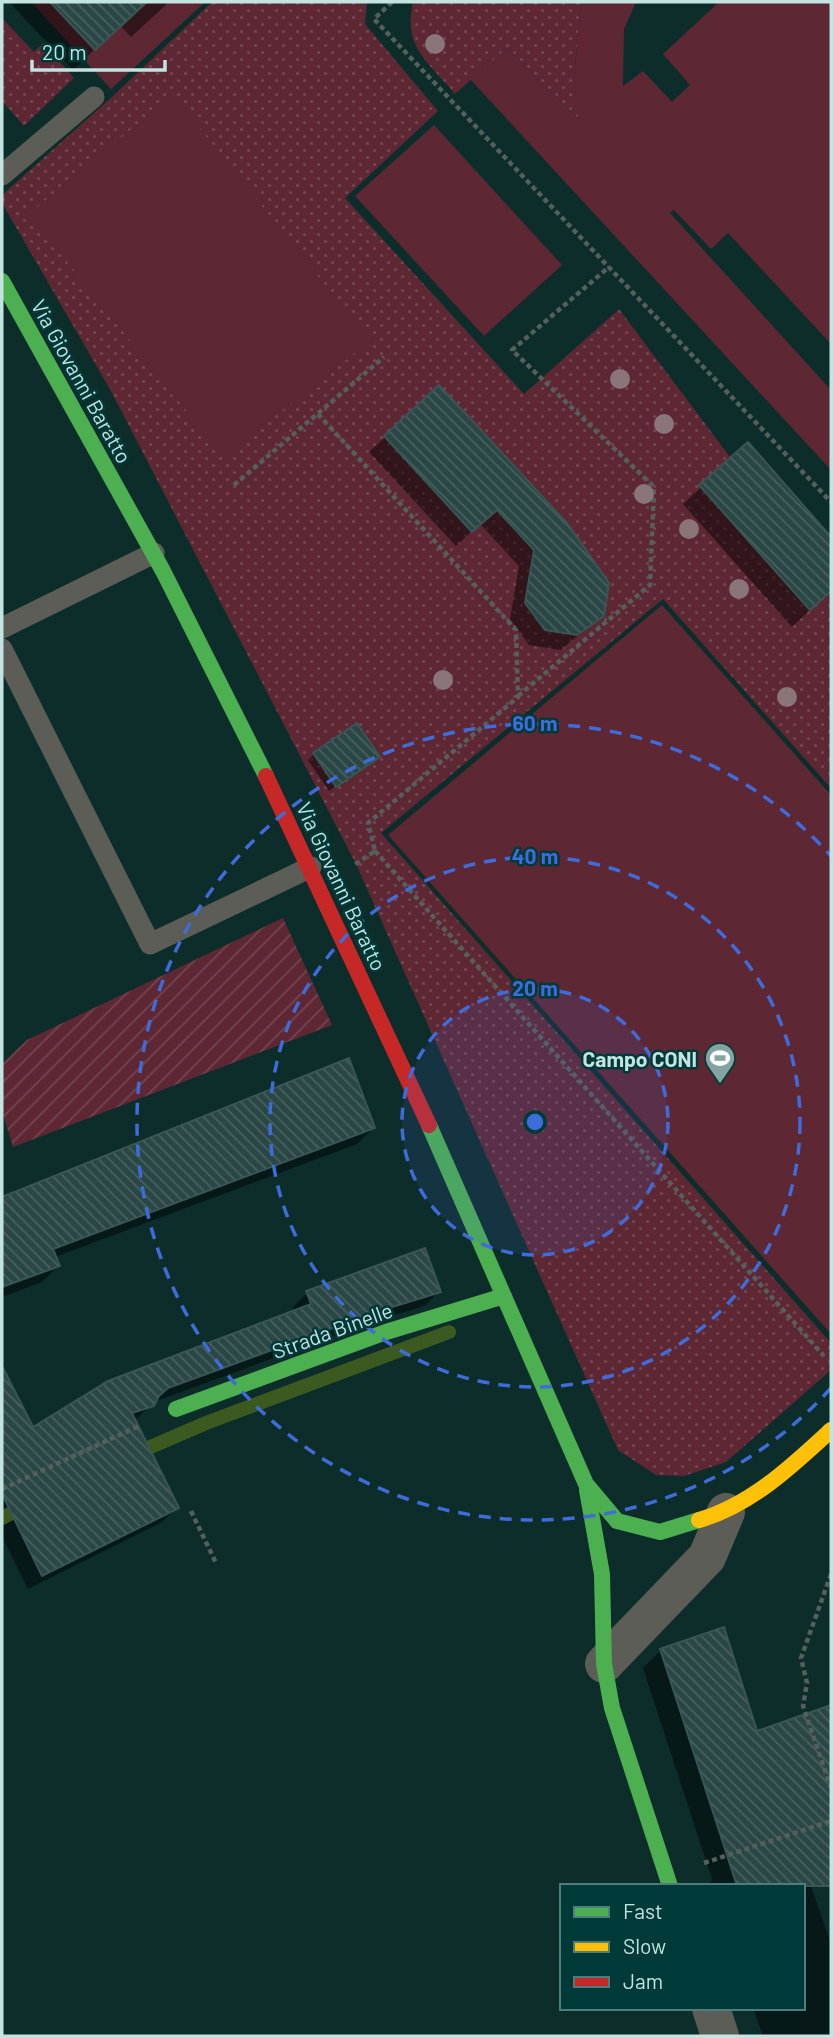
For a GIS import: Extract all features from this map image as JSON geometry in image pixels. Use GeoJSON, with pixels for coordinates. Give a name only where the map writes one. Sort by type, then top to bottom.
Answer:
{"type":"FeatureCollection","features":[{"type":"Feature","properties":{"kind":"street","name":"Via Giovanni Baratto"},"geometry":{"type":"LineString","coordinates":[[2,281],[154,553],[315,875],[586,1484],[617,1521],[660,1532],[726,1512]]}},
{"type":"Feature","properties":{"kind":"street","name":"Strada Binelle"},"geometry":{"type":"LineString","coordinates":[[176,1409],[386,1332],[504,1296]]}},
{"type":"Feature","properties":{"kind":"street"},"geometry":{"type":"LineString","coordinates":[[604,1664],[707,1557],[726,1512],[793,1466],[831,1430]]}},
{"type":"Feature","properties":{"kind":"street"},"geometry":{"type":"LineString","coordinates":[[586,1484],[603,1574],[604,1664],[612,1708],[669,1880]]}},
{"type":"Feature","properties":{"kind":"street"},"geometry":{"type":"LineString","coordinates":[[712,2010],[720,2036]]}},
{"type":"Feature","properties":{"kind":"lane"},"geometry":{"type":"LineString","coordinates":[[2,175],[94,97]]}},
{"type":"Feature","properties":{"kind":"lane"},"geometry":{"type":"LineString","coordinates":[[2,628],[154,553]]}},
{"type":"Feature","properties":{"kind":"lane"},"geometry":{"type":"LineString","coordinates":[[2,649],[150,944],[315,875]]}},
{"type":"Feature","properties":{"kind":"path"},"geometry":{"type":"LineString","coordinates":[[391,2],[374,19],[831,502]]}},
{"type":"Feature","properties":{"kind":"path"},"geometry":{"type":"LineString","coordinates":[[609,267],[513,350],[654,487],[650,585],[368,823],[375,851],[824,1356]]}},
{"type":"Feature","properties":{"kind":"path"},"geometry":{"type":"LineString","coordinates":[[234,485],[384,357]]}},
{"type":"Feature","properties":{"kind":"path"},"geometry":{"type":"LineString","coordinates":[[317,414],[516,630],[518,697]]}},
{"type":"Feature","properties":{"kind":"path"},"geometry":{"type":"LineString","coordinates":[[315,875],[375,851]]}},
{"type":"Feature","properties":{"kind":"path"},"geometry":{"type":"LineString","coordinates":[[2,1489],[142,1424]]}},
{"type":"Feature","properties":{"kind":"path"},"geometry":{"type":"LineString","coordinates":[[191,1511],[216,1563]]}},
{"type":"Feature","properties":{"kind":"path"},"geometry":{"type":"LineString","coordinates":[[831,1574],[801,1658],[807,1683],[803,1706],[831,1788]]}},
{"type":"Feature","properties":{"kind":"path"},"geometry":{"type":"LineString","coordinates":[[669,1880],[831,1821]]}},
{"type":"Feature","properties":{"kind":"shaded area"},"geometry":{"type":"Polygon","coordinates":[[[31,2],[205,2],[111,89],[31,2]]]}},
{"type":"Feature","properties":{"kind":"shaded area"},"geometry":{"type":"Polygon","coordinates":[[[212,2],[367,2],[365,24],[438,111],[345,198],[524,394],[619,309],[730,457],[699,485],[810,610],[831,591],[831,788],[663,599],[381,833],[831,1343],[831,1370],[726,1462],[684,1476],[656,1475],[618,1450],[356,864],[111,391],[2,203],[2,195],[112,97],[212,2]]]}},
{"type":"Feature","properties":{"kind":"shaded area"},"geometry":{"type":"Polygon","coordinates":[[[413,2],[581,2],[574,78],[579,120],[507,48],[455,94],[427,62],[415,42],[411,31],[413,2]]]}},
{"type":"Feature","properties":{"kind":"shaded area"},"geometry":{"type":"Polygon","coordinates":[[[581,2],[636,2],[624,29],[623,86],[643,71],[672,102],[690,85],[663,54],[719,2],[831,2],[831,344],[728,233],[711,249],[674,210],[670,213],[831,390],[831,470],[470,79],[507,48],[578,119],[574,78],[581,2]]]}},
{"type":"Feature","properties":{"kind":"shaded area"},"geometry":{"type":"Polygon","coordinates":[[[2,18],[34,52],[43,43],[74,78],[24,126],[2,101],[2,18]]]}},
{"type":"Feature","properties":{"kind":"shaded area"},"geometry":{"type":"Polygon","coordinates":[[[173,95],[370,341],[223,457],[29,214],[173,95]]]}},
{"type":"Feature","properties":{"kind":"shaded area"},"geometry":{"type":"Polygon","coordinates":[[[434,125],[562,265],[484,336],[355,196],[434,125]]]}},
{"type":"Feature","properties":{"kind":"shaded area","name":"Campo CONI"},"geometry":{"type":"Polygon","coordinates":[[[662,605],[831,795],[831,1334],[388,835],[662,605]]]}},
{"type":"Feature","properties":{"kind":"shaded area"},"geometry":{"type":"Polygon","coordinates":[[[283,918],[332,1025],[13,1147],[2,1111],[2,1064],[27,1040],[283,918]]]}},
{"type":"Feature","properties":{"kind":"building"},"geometry":{"type":"Polygon","coordinates":[[[50,2],[147,2],[95,50],[50,2]]]}},
{"type":"Feature","properties":{"kind":"building"},"geometry":{"type":"Polygon","coordinates":[[[439,385],[567,523],[609,583],[604,616],[577,635],[545,630],[525,603],[534,550],[497,510],[472,532],[384,436],[439,385]]]}},
{"type":"Feature","properties":{"kind":"building"},"geometry":{"type":"Polygon","coordinates":[[[748,442],[831,537],[831,591],[810,610],[699,485],[748,442]]]}},
{"type":"Feature","properties":{"kind":"building"},"geometry":{"type":"Polygon","coordinates":[[[357,723],[380,757],[336,787],[313,753],[357,723]]]}},
{"type":"Feature","properties":{"kind":"building"},"geometry":{"type":"Polygon","coordinates":[[[349,1058],[375,1128],[53,1249],[60,1266],[2,1287],[2,1197],[349,1058]]]}},
{"type":"Feature","properties":{"kind":"building"},"geometry":{"type":"Polygon","coordinates":[[[425,1248],[441,1292],[379,1311],[168,1388],[159,1396],[154,1406],[132,1413],[179,1508],[42,1576],[2,1494],[2,1366],[33,1427],[108,1381],[311,1304],[306,1291],[425,1248]]]}},
{"type":"Feature","properties":{"kind":"building"},"geometry":{"type":"Polygon","coordinates":[[[724,1627],[757,1731],[831,1705],[831,1886],[736,1884],[660,1649],[724,1627]]]}},
{"type":"Feature","properties":{"kind":"waterway"},"geometry":{"type":"LineString","coordinates":[[132,1455],[206,1423],[449,1332]]}},
{"type":"Feature","properties":{"kind":"waterway"},"geometry":{"type":"LineString","coordinates":[[2,1518],[28,1504]]}},
{"type":"Feature","properties":{"kind":"traffic: fast"},"geometry":{"type":"LineString","coordinates":[[2,281],[163,571],[266,776]]}},
{"type":"Feature","properties":{"kind":"traffic: fast"},"geometry":{"type":"LineString","coordinates":[[429,1125],[586,1484],[617,1521],[660,1532],[699,1520]]}},
{"type":"Feature","properties":{"kind":"traffic: fast"},"geometry":{"type":"LineString","coordinates":[[176,1409],[386,1332],[504,1296]]}},
{"type":"Feature","properties":{"kind":"traffic: fast"},"geometry":{"type":"LineString","coordinates":[[587,1490],[602,1574],[604,1664],[612,1708],[669,1884]]}},
{"type":"Feature","properties":{"kind":"traffic: slow"},"geometry":{"type":"LineString","coordinates":[[699,1520],[736,1505],[770,1483],[831,1430]]}},
{"type":"Feature","properties":{"kind":"traffic: jam"},"geometry":{"type":"LineString","coordinates":[[266,776],[429,1125]]}},
{"type":"Feature","properties":{"kind":"place","name":"Campo CONI"},"geometry":{"type":"Point","coordinates":[720,1085]}}]}
